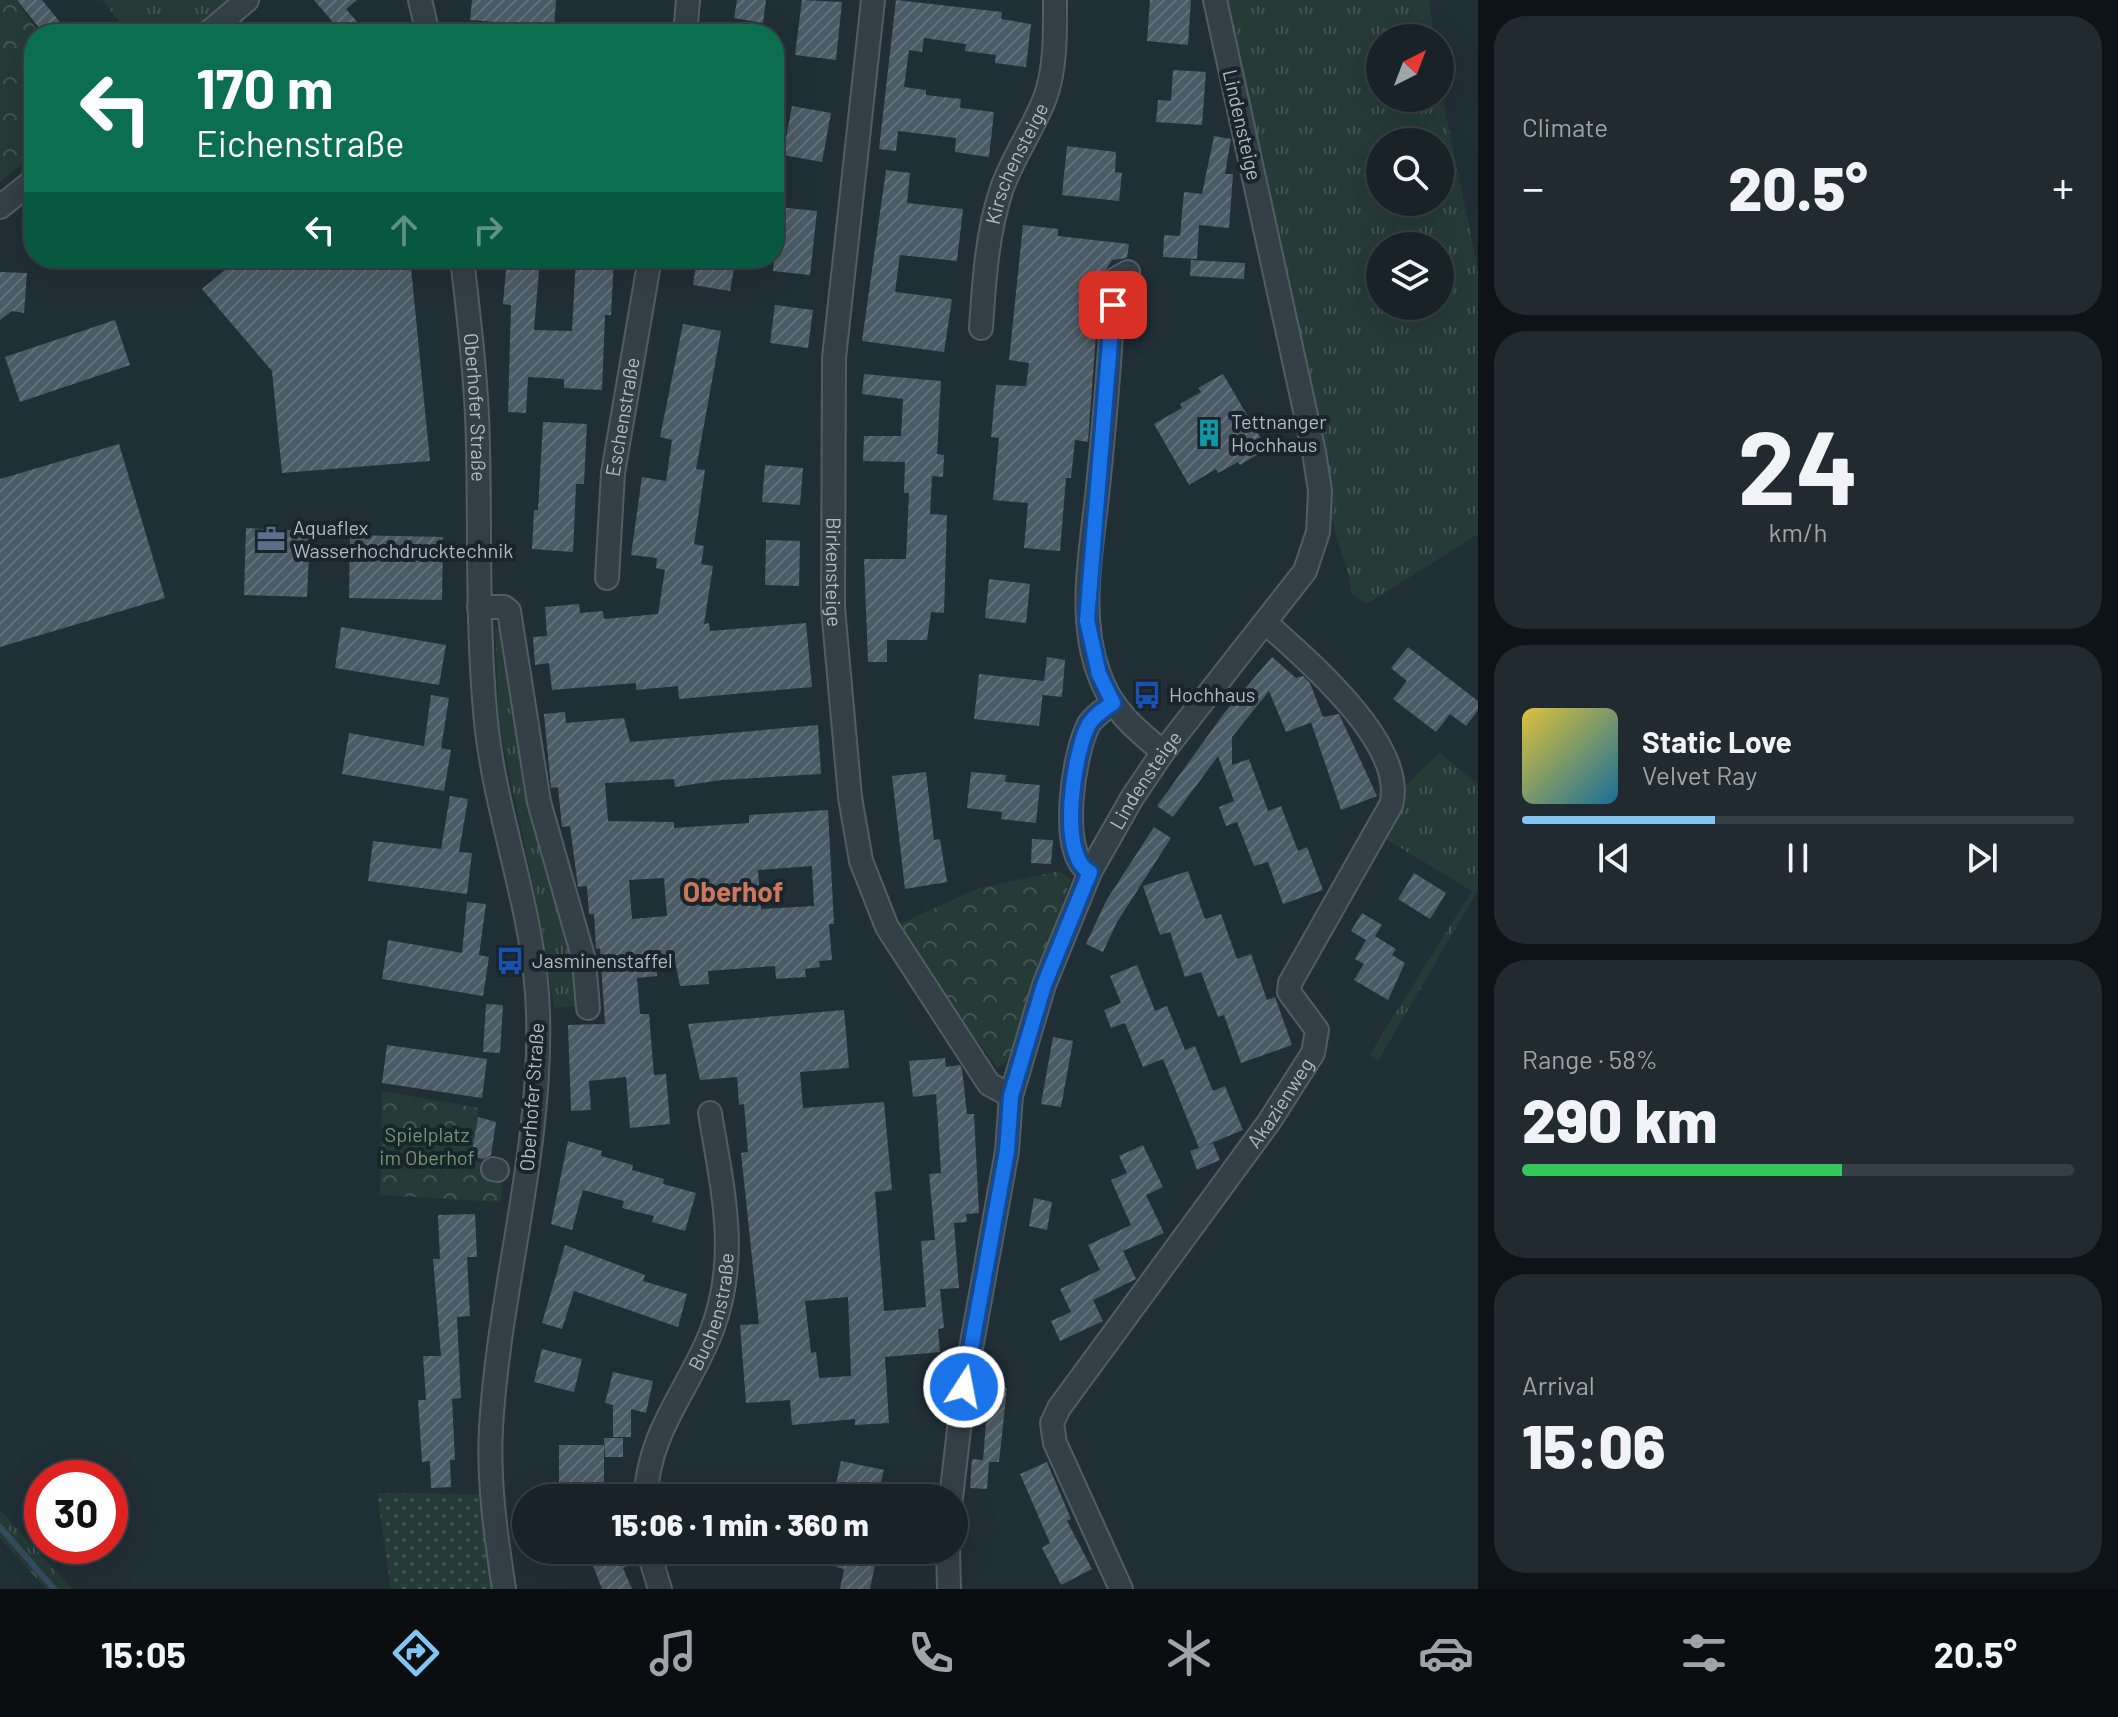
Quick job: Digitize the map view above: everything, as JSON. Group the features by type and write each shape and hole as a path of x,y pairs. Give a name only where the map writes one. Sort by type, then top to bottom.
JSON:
{"street":[{"path":"219,24 247,0"},
{"path":"420,0 426,24"},
{"path":"686,24 688,0"},
{"name":"Birkensteige","path":"873,0 834,358 833,608 850,797 861,861 887,927 928,993 956,1027 989,1084 1011,1096"},
{"name":"Kirschensteige","path":"981,328 984,277 997,206 1009,172 1045,97 1051,74 1055,0"},
{"name":"Lindensteige","path":"953,1484 964,1387 1007,1151 1011,1096 1044,985 1090,872 1163,752 1305,571 1318,532 1320,491 1285,315 1215,0"},
{"path":"0,207 24,188"},
{"name":"Oberhofer Straße","path":"463,268 478,442 481,665 492,771 522,907 538,1010 534,1119 502,1323 491,1432 495,1523 504,1589"},
{"name":"Eschenstraße","path":"607,578 613,473 648,268"},
{"path":"1128,272 1114,280 1109,380 1087,620 1094,659 1113,703 1132,726 1163,752"},
{"path":"479,607 504,607 509,611 539,802 584,960 588,1008"},
{"name":"Akazienweg","path":"1121,1589 1055,1443 1052,1423 1059,1408 1269,1122 1313,1053 1317,1030 1289,992 1290,983 1391,805 1395,786 1388,766 1362,721 1342,695 1266,623"},
{"path":"1090,872 1083,869 1073,853 1072,800 1087,727 1113,703"},
{"name":"Buchenstraße","path":"648,1484 651,1456 712,1331 730,1249 728,1214 710,1113"},
{"path":"652,1564 660,1589"},
{"path":"948,1564 949,1589"}],"green space":[{"path":"0,0 16,0 33,24 24,24 24,162 0,182"},
{"path":"102,0 237,0 208,24 121,24"},
{"path":"1225,0 1429,0 1432,24 1366,24 1366,112 1445,112 1449,128 1366,128 1366,216 1454,216 1454,153 1478,269 1478,534 1367,604 1351,594 1334,522 1328,516"},
{"path":"495,628 502,628 570,924 583,1005 554,1008 542,927 499,725"},
{"path":"1440,753 1478,784 1478,890 1378,1061 1370,1054 1472,891 1374,832 1404,789"},
{"path":"1059,871 1071,879 1007,1062 998,1068 908,950 897,925 979,888"},
{"name":"Spielplatz im Oberhof","path":"382,1091 479,1108 471,1160 503,1169 501,1202 380,1195"},
{"path":"377,1493 480,1494 491,1589 391,1589"},
{"path":"0,1510 24,1536 24,1547 0,1521"},
{"path":"0,1521 24,1547 24,1564 39,1564 62,1589 46,1589 0,1538"},
{"path":"39,1564 49,1564 72,1589 62,1589"}],"building":[{"path":"17,0 42,0 61,24 36,24"},
{"path":"314,0 357,0 346,9 359,24 329,24 332,21"},
{"path":"472,0 556,0 554,24 470,20"},
{"path":"737,0 766,0 763,23 734,18"},
{"path":"802,0 842,2 836,60 795,55"},
{"path":"896,0 1002,12 1001,19 1031,24 1026,67 995,63 996,55 965,51 966,44 924,38 922,52 909,50 904,87 926,90 926,95 961,99 960,108 994,112 989,157 955,152 956,138 898,131 896,151 879,149"},
{"path":"1150,0 1191,0 1188,45 1147,41"},
{"path":"1173,70 1206,72 1202,125 1156,122 1158,100 1171,101"},
{"path":"792,106 831,113 822,162 784,155"},
{"path":"1214,136 1231,139 1225,174 1233,174 1229,228 1199,225 1197,259 1163,257 1164,235 1180,236 1184,192 1202,194"},
{"path":"1067,146 1116,152 1115,172 1122,173 1119,201 1062,195"},
{"path":"886,170 910,173 907,203 963,209 957,261 900,255 895,292 952,299 944,352 862,341"},
{"path":"784,208 817,211 810,275 773,271 773,268 784,268"},
{"path":"1023,225 1058,229 1058,236 1129,244 1127,258 1112,260 1100,279 1088,442 1075,440 1071,478 1066,478 1060,551 1024,548 1028,503 993,500 999,438 991,437 996,385 1026,386 1029,363 1009,360"},
{"path":"1191,260 1245,263 1244,279 1190,276"},
{"path":"227,268 411,268 430,461 282,473 272,371 202,289"},
{"path":"506,268 539,268 534,330 572,331 575,268 613,268 611,315 605,315 602,390 564,388 564,379 528,377 526,413 508,412 511,305 503,304"},
{"path":"696,268 734,268 730,291 693,285"},
{"path":"0,272 27,273 24,313 12,311 0,320"},
{"path":"775,305 813,310 808,348 770,343"},
{"path":"115,320 130,365 20,402 5,357"},
{"path":"683,324 721,331 696,469 705,470 694,544 704,546 701,564 713,566 704,624 709,623 710,631 806,623 812,687 679,699 678,686 636,690 636,683 552,690 549,663 535,665 533,637 547,636 545,607 579,604 580,613 603,611 604,619 658,614 665,570 656,568 657,558 631,555 642,477 666,481 672,440 660,437"},
{"path":"864,374 941,381 937,454 944,455 943,477 932,476 930,514 947,515 944,613 931,612 927,640 887,640 887,662 868,662 864,559 906,559 909,493 904,493 905,462 863,461 864,436 901,436 903,399 862,394"},
{"name":"Tettnanger Hochhaus","path":"1223,374 1267,449 1240,465 1238,462 1218,473 1216,469 1189,485 1154,424 1182,408 1180,404 1201,392 1198,388"},
{"path":"543,422 587,424 584,484 576,484 573,552 532,549 534,510 538,510"},
{"path":"119,444 165,598 0,647 0,479"},
{"path":"765,465 803,468 800,505 762,502"},
{"path":"246,528 310,531 307,597 244,595"},
{"path":"350,535 443,537 442,600 349,598"},
{"path":"766,540 800,541 799,586 765,585"},
{"path":"989,579 1030,584 1026,623 985,618"},
{"path":"341,627 446,645 439,685 335,668"},
{"path":"1408,647 1478,701 1478,710 1466,726 1450,714 1436,732 1393,699 1407,681 1391,668"},
{"path":"1047,657 1065,660 1062,697 1043,695 1043,692 1039,726 974,719 979,674 1044,681"},
{"path":"1272,657 1296,678 1303,676 1310,683 1323,717 1339,714 1377,796 1341,810 1311,722 1286,732 1269,691 1232,737 1232,765 1249,759 1268,811 1281,806 1298,851 1307,847 1323,890 1283,904 1268,862 1254,866 1237,822 1226,826 1219,807 1234,801 1218,756 1173,817 1157,806 1225,712"},
{"path":"431,695 449,698 441,748 451,750 444,791 342,774 349,733 424,746"},
{"path":"565,712 566,723 624,718 630,742 818,725 821,774 721,780 675,787 674,779 605,783 608,821 674,822 674,828 749,823 749,815 828,810 834,924 829,924 832,960 819,961 820,967 805,969 806,977 776,979 775,966 708,971 709,984 680,986 675,961 656,964 657,976 637,978 640,1014 649,1014 654,1075 666,1074 670,1124 630,1128 626,1077 589,1081 591,1110 571,1111 568,1025 605,1024 600,948 596,949 594,914 589,914 587,886 578,887 570,826 562,827 558,787 551,788 544,714","holes":["812,866 814,906 761,909 758,870","664,878 667,916 632,919 629,880"]},
{"path":"926,772 934,840 940,839 947,882 905,889 892,776"},
{"path":"971,772 1006,775 1005,782 1040,785 1036,823 1001,819 1002,812 967,808"},
{"path":"450,796 468,799 459,852 472,853 467,894 368,881 373,841 441,849"},
{"path":"1154,827 1171,838 1117,922 1103,952 1086,944 1106,901"},
{"path":"1032,839 1053,840 1051,864 1031,863"},
{"path":"1188,871 1205,919 1221,914 1237,959 1251,954 1267,1000 1275,997 1292,1045 1241,1063 1224,1015 1218,1017 1201,972 1185,977 1170,932 1160,935 1143,886"},
{"path":"1414,873 1446,893 1430,919 1398,899"},
{"path":"467,902 486,904 479,955 489,957 483,996 382,979 388,940 462,953"},
{"path":"1362,913 1382,925 1375,936 1396,949 1392,955 1405,963 1388,1000 1354,980 1364,964 1355,959 1366,940 1351,931"},
{"path":"1137,965 1155,1011 1167,1006 1185,1050 1195,1046 1213,1091 1225,1086 1243,1130 1199,1148 1163,1059 1143,1067 1125,1023 1111,1028 1104,1010 1121,1003 1110,976"},
{"path":"486,1004 503,1005 500,1053 483,1052"},
{"path":"844,1010 849,1068 800,1072 803,1108 884,1102 892,1190 875,1192 884,1311 926,1307 921,1241 935,1240 929,1174 941,1173 936,1094 913,1097 909,1061 945,1058 946,1067 960,1065 967,1114 974,1114 979,1213 966,1214 967,1222 954,1223 959,1288 940,1289 944,1328 938,1329 940,1352 885,1357 889,1423 855,1425 855,1419 792,1425 790,1400 746,1403 740,1325 759,1324 741,1153 748,1152 744,1104 739,1105 737,1077 700,1080 688,1024","holes":["848,1297 851,1376 819,1378 816,1352 811,1353 805,1301"]},
{"path":"1053,1037 1073,1041 1061,1107 1041,1104"},
{"path":"387,1045 487,1059 482,1098 382,1083"},
{"path":"478,1117 496,1122 491,1155 483,1159 471,1157"},
{"path":"568,1141 602,1151 601,1156 633,1165 632,1170 664,1179 663,1184 696,1193 685,1231 652,1222 654,1216 622,1208 624,1201 583,1190 572,1230 551,1224"},
{"path":"1213,1143 1220,1160 1197,1170 1190,1151"},
{"path":"1143,1145 1163,1187 1146,1195 1164,1233 1123,1251 1136,1279 1093,1300 1103,1321 1060,1341 1051,1321 1071,1312 1060,1289 1100,1270 1088,1245 1131,1225 1111,1180 1127,1173 1119,1156"},
{"path":"1034,1198 1052,1202 1047,1230 1029,1226"},
{"path":"475,1214 477,1257 467,1257 470,1316 457,1317 461,1398 452,1399 455,1460 450,1460 451,1487 431,1488 430,1461 422,1462 418,1400 426,1400 423,1356 441,1356 433,1259 440,1259 438,1215"},
{"path":"565,1245 645,1275 643,1281 687,1294 678,1327 574,1291 562,1329 542,1323"},
{"path":"542,1349 582,1359 574,1392 534,1382"},
{"path":"613,1372 653,1381 646,1413 631,1409 631,1437 613,1437 613,1405 605,1403"},
{"path":"989,1385 1007,1388 999,1462 989,1462 987,1489 970,1488 972,1459 983,1460"},
{"path":"604,1438 623,1438 623,1457 605,1457"},
{"path":"559,1445 604,1445 604,1483 559,1483"},
{"path":"841,1461 884,1470 880,1484 836,1484"},
{"path":"1047,1462 1071,1519 1067,1521 1092,1569 1061,1585 1042,1548 1050,1543 1020,1474"},
{"path":"592,1564 631,1564 623,1568 632,1589 602,1589"},
{"path":"837,1564 875,1564 870,1589 840,1589 844,1569 836,1567"}],"waterway":[{"path":"0,1527 54,1589"}],"place":[{"name":"Tettnanger Hochhaus","path":"1209,433"},
{"name":"Aquaflex Wasserhochdrucktechnik","path":"271,539"},
{"name":"Hochhaus","path":"1147,695"},
{"name":"Jasminenstaffel","path":"510,961"}],"district":[{"name":"Oberhof","path":"733,892"}],"route":[{"path":"964,1387 1007,1151 1011,1096 1044,985 1090,872 1083,869 1073,853 1070,837 1072,800 1087,727 1093,718 1113,703 1099,674 1087,620 1113,305"}]}
